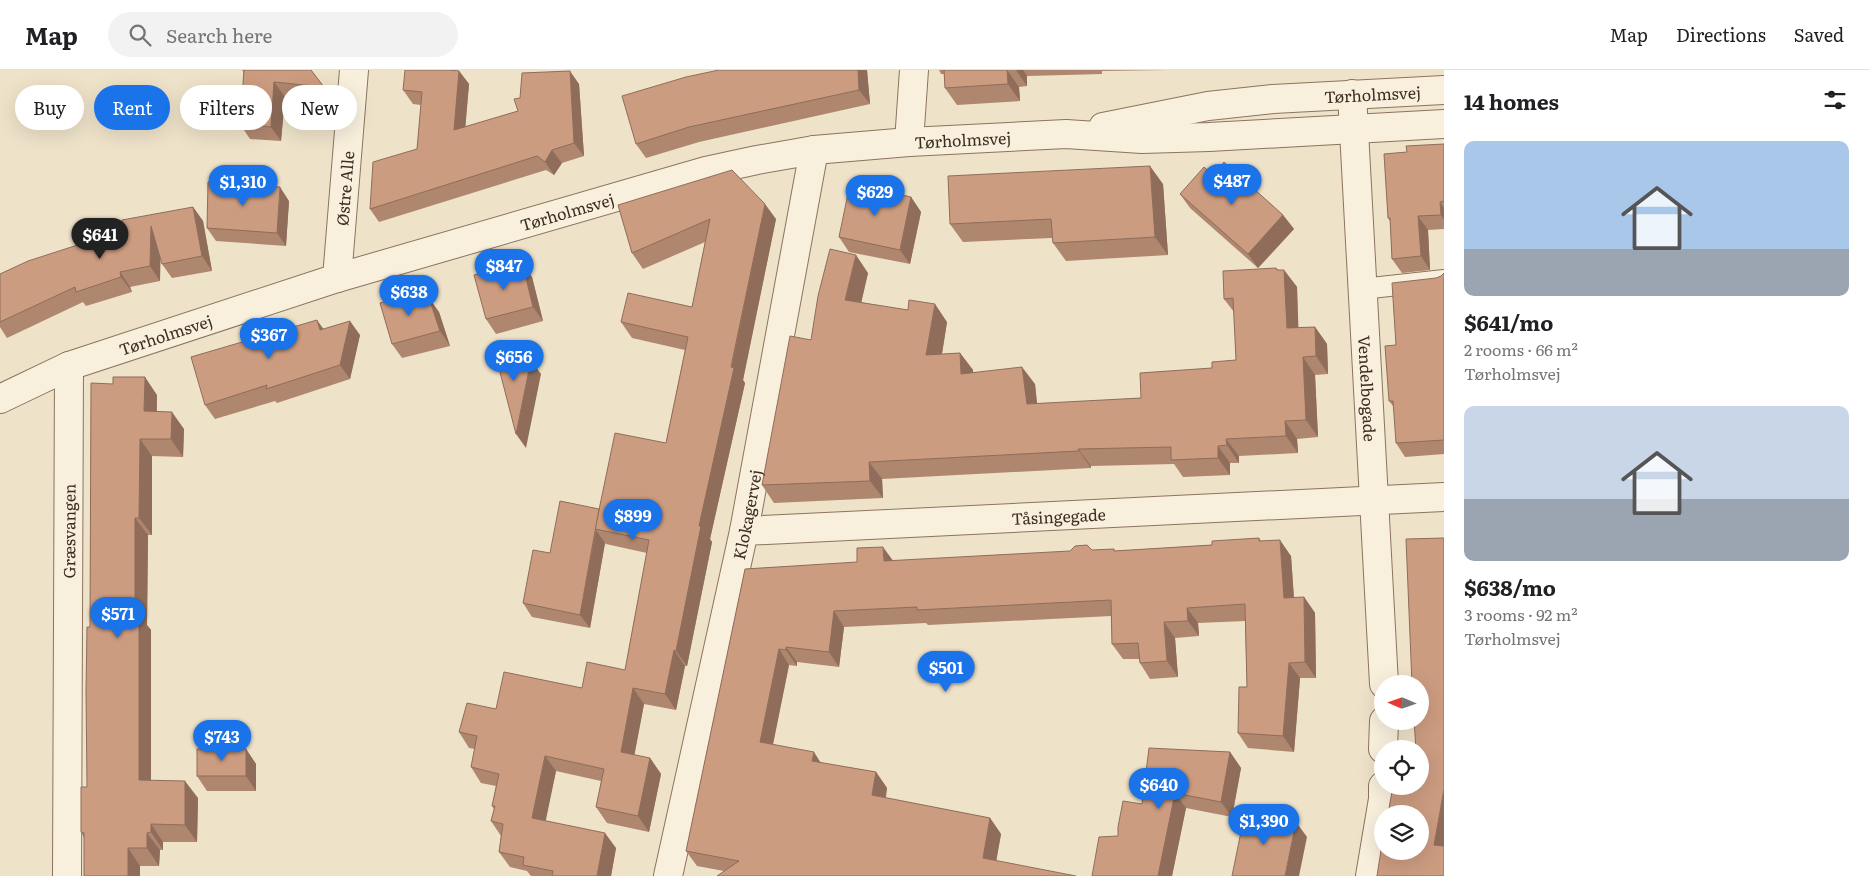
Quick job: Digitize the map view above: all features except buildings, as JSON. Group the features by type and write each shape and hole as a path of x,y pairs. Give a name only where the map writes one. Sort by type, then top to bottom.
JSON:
{"street":[{"name":"Østre Alle","path":"337,278 354,70"},
{"path":"909,142 914,70"},
{"name":"Tørholmsvej","path":"1066,134 1208,106 1273,99 1444,90"},
{"name":"Vendelbogade","path":"1352,94 1383,675"},
{"name":"Tørholmsvej","path":"0,399 69,366 337,278 706,171 757,160 814,150 909,142 1066,134 1142,139 1209,137 1444,124"},
{"name":"Klokagervej","path":"668,876 744,530 814,150"},
{"name":"Græsvangen","path":"67,876 69,366"},
{"name":"Tåsingegade","path":"744,530 1444,497"},
{"path":"1370,876 1383,795"}],"lane":[{"path":"1362,289 1444,280"}]}
